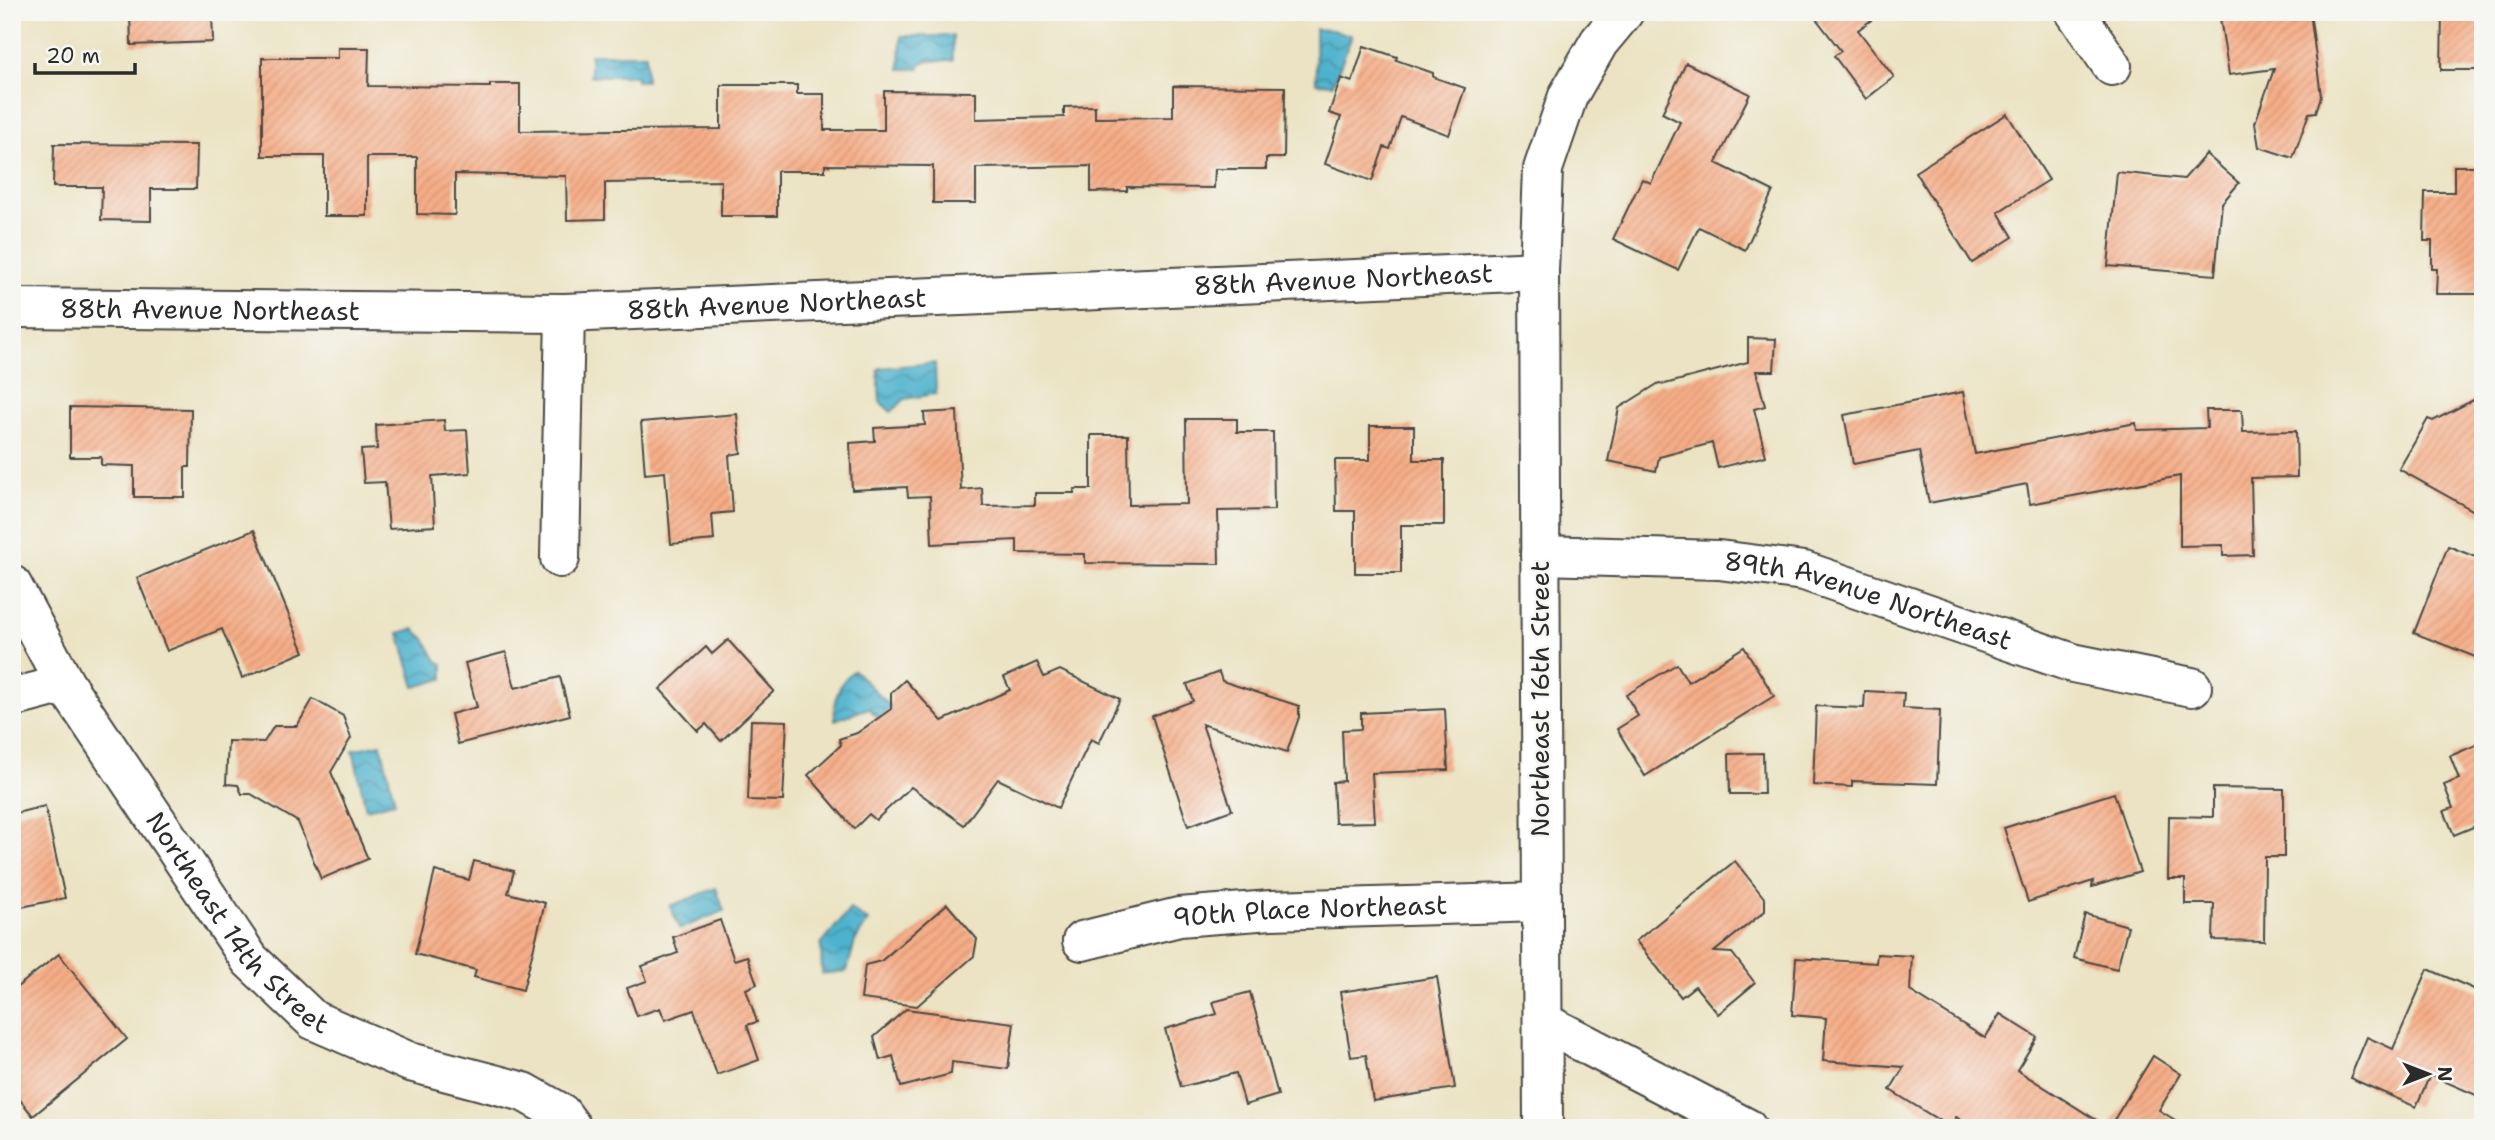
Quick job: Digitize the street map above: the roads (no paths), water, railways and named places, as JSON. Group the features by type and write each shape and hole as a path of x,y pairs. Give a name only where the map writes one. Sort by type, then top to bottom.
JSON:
{"street":[{"name":"Northeast 16th Street","path":"1543,1128 1539,271 1542,169 1568,96 1598,42 1624,12"},
{"path":"2075,12 2112,66"},
{"name":"88th Avenue Northeast","path":"12,308 565,313 1539,271"},
{"path":"560,558 565,313"},
{"name":"89th Avenue Northeast","path":"1540,555 1719,560 1804,571 2073,663 2192,687"},
{"name":"Northeast 14th Street","path":"12,585 65,684 250,960 313,1020 410,1062 524,1092 561,1113 572,1128"},
{"path":"12,698 65,684"},
{"name":"90th Place Northeast","path":"1083,941 1180,917 1272,910 1541,902"},
{"path":"1543,1022 1747,1128"}],"water":[{"path":"1315,29 1332,30 1352,36 1333,84 1316,83"},
{"path":"901,36 953,36 953,60 926,61 919,69 900,69"},
{"path":"590,54 646,54 646,81 636,81 636,76 590,76"},
{"path":"935,363 936,394 905,399 891,412 880,402 880,368"},
{"path":"414,629 425,639 437,661 443,664 443,679 415,687 399,633"},
{"path":"854,670 897,713 885,726 869,708 835,720 838,692 844,680"},
{"path":"381,744 395,802 366,809 353,750"},
{"path":"716,888 724,911 680,929 670,906"},
{"path":"850,909 868,921 855,941 847,971 822,974 821,944"}]}
